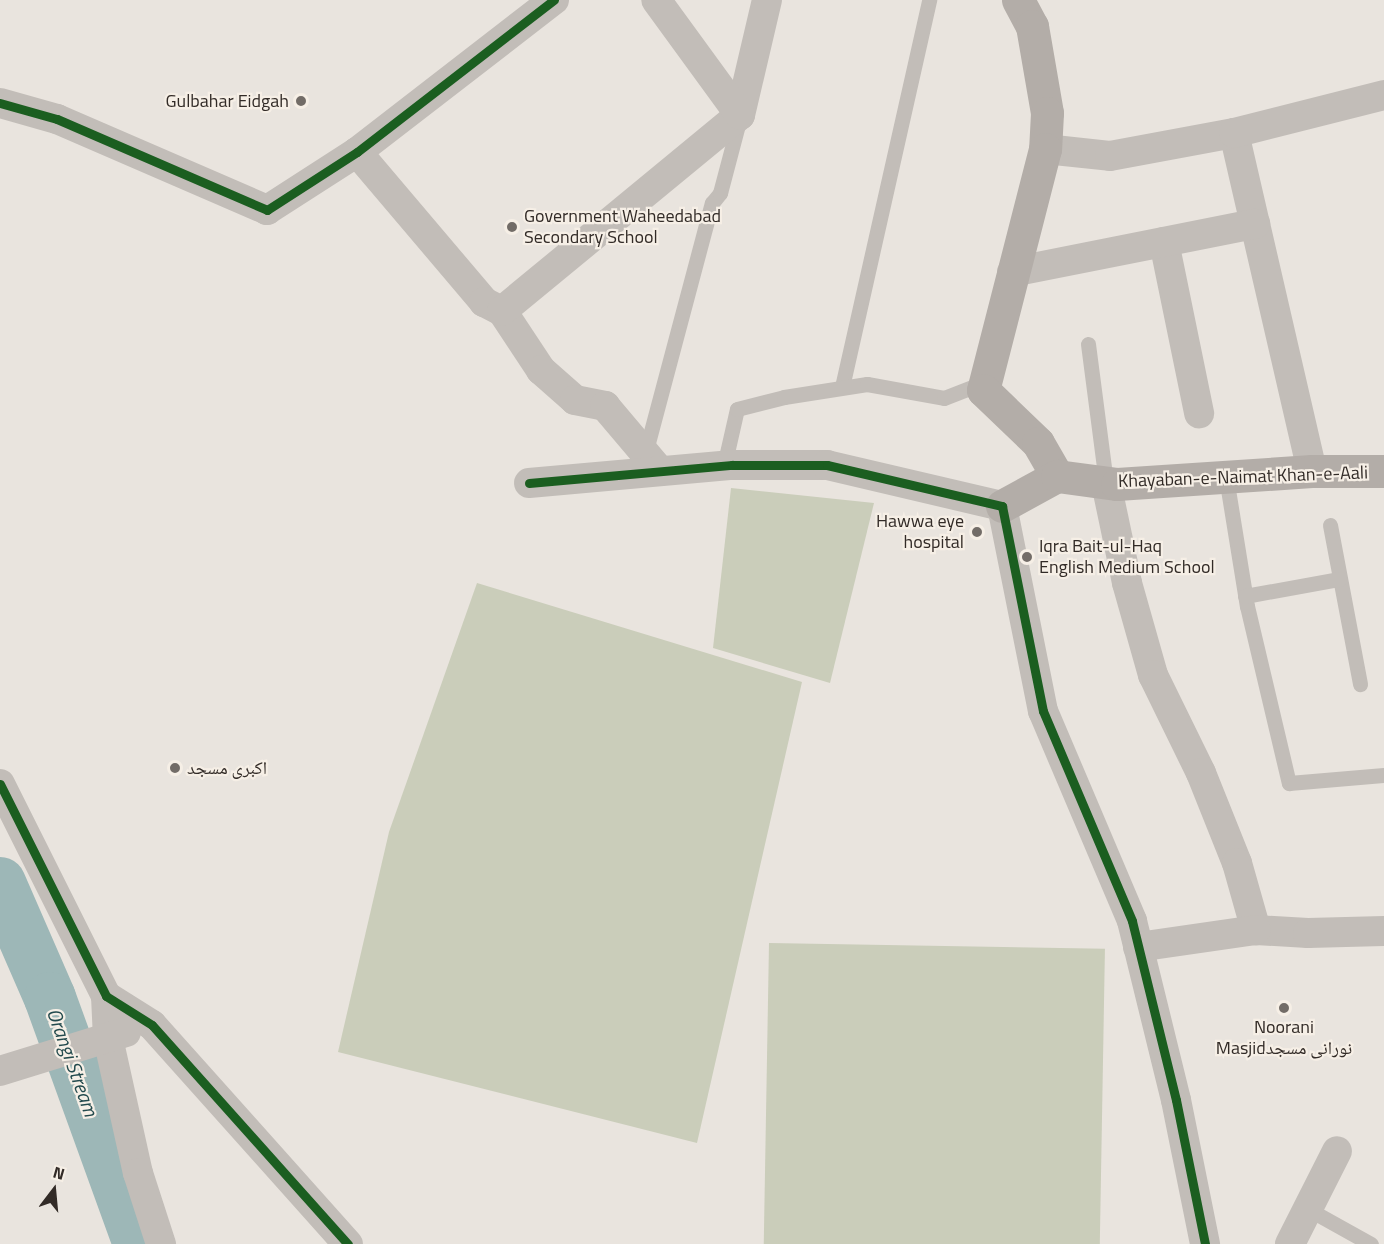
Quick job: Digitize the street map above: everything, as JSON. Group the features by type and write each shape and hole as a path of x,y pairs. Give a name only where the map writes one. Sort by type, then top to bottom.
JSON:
{"street":[{"path":"0,103 57,119 267,210 357,152 554,0"},
{"path":"656,0 741,115"},
{"path":"502,311 741,115 767,0"},
{"path":"529,483 653,462 724,466 827,465 1002,506 1057,476 1038,444 984,390 1012,272 1045,149 1047,113 1032,26 1018,0"},
{"path":"1045,149 1110,156 1234,133 1384,95"},
{"path":"1234,133 1312,471"},
{"path":"357,152 484,302 502,311 541,370 575,400 605,406 653,462"},
{"path":"1012,272 1255,224"},
{"path":"1164,242 1199,413"},
{"name":"Khayaban-e-Naimat Khan-e-Aali","path":"1057,476 1106,483 1312,471 1384,471"},
{"path":"1106,483 1127,583 1153,675 1201,772 1237,863 1256,930"},
{"path":"1002,506 1043,711 1132,921 1176,1100 1205,1244"},
{"path":"0,784 106,996 108,1038 138,1173 161,1244"},
{"path":"1138,947 1256,930 1308,933 1384,931"},
{"path":"106,996 152,1025 348,1244"},
{"path":"8,1070 152,1025"},
{"path":"1290,1244 1337,1151"}],"lane":[{"path":"842,387 929,0"},
{"path":"653,462 712,203 720,193 741,115"},
{"path":"1088,344 1106,483"},
{"path":"724,466 737,409 867,384 944,398 985,382"},
{"path":"1226,477 1245,596 1289,783 1384,775"},
{"path":"1329,525 1360,684"},
{"path":"1245,596 1339,579"},
{"path":"1308,1209 1371,1244"}],"green space":[{"path":"731,488 874,503 830,683 713,648"},
{"path":"477,583 802,682 697,1143 338,1052 389,832"},
{"path":"769,943 1105,949 1100,1244 764,1244"}],"waterway":[{"name":"Orangi Stream","path":"0,883 50,998 139,1244"}],"cycle path":[{"path":"0,103 57,119 267,210 357,152 554,0"},
{"path":"529,483 732,465 827,465 1002,506 1043,711 1132,921 1176,1100 1205,1244"},
{"path":"0,784 106,996 152,1025 348,1244"}],"place":[{"name":"Gulbahar Eidgah","path":"301,101"},
{"name":"Government Waheedabad Secondary School","path":"512,227"},
{"name":"Hawwa eye hospital","path":"977,532"},
{"name":"Iqra Bait-ul-Haq English Medium School","path":"1027,557"},
{"name":"اکبری مسجد","path":"175,768"},
{"name":"Noorani Masjidنورانی مسجد","path":"1284,1008"}]}
